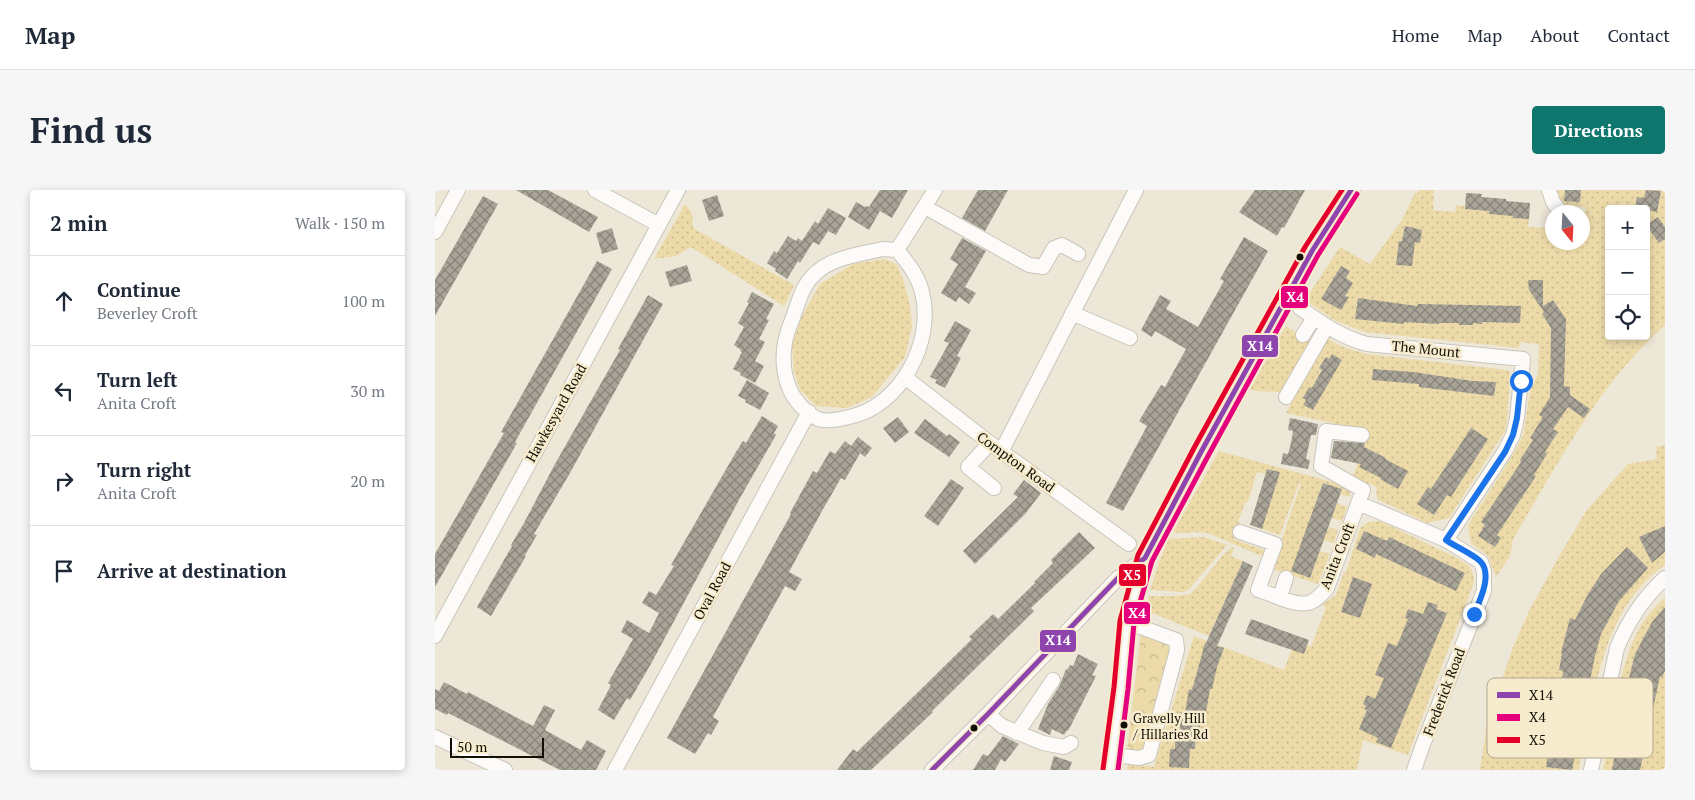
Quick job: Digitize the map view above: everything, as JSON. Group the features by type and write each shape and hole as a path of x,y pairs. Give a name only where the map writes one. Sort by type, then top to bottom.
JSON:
{"main road":[{"path":"1111,762 1121,688 1127,622 1145,558 1311,251 1347,197 1356,190"}],"street":[{"path":"435,232 458,190"},
{"path":"595,190 659,226"},
{"name":"Hawkesyard Road","path":"435,636 678,190"},
{"path":"897,250 935,190"},
{"path":"994,488 968,467 996,448 1073,313 1136,190"},
{"path":"1549,191 1555,205"},
{"path":"925,207 1029,265 1043,267 1053,248 1062,245 1078,254"},
{"path":"883,249 897,250 909,264 916,277 922,293 924,316 921,337 906,378 889,397 856,416 819,420 798,404 786,379 783,364 785,337 804,288 814,274 832,262 849,256 883,249"},
{"name":"The Mount","path":"1300,308 1350,339 1367,344 1523,359 1517,418 1513,435 1505,452 1446,540"},
{"path":"1073,313 1130,338"},
{"path":"1303,335 1314,318"},
{"path":"1286,397 1327,326"},
{"name":"Compton Road","path":"906,378 996,448 1129,544"},
{"name":"Oval Road","path":"615,770 809,412"},
{"name":"Anita Croft","path":"1240,532 1275,544 1258,590 1297,602 1309,603 1319,597 1327,588 1363,490 1321,466 1326,431 1362,436"},
{"path":"1358,503 1446,540"},
{"name":"Frederick Road","path":"1414,770 1484,591 1485,571 1481,562 1446,540"},
{"path":"932,770 1118,578 1145,558"},
{"path":"1280,597 1286,578"},
{"path":"1611,678 1617,648 1624,630 1637,608 1665,578"},
{"path":"1111,762 1149,755 1177,650 1176,640 1127,622"},
{"path":"1017,733 1053,680"},
{"path":"988,714 1002,726 1043,743 1063,747 1071,743"},
{"path":"435,737 498,768"}],"green space":[{"path":"1419,190 1434,190 1433,210 1455,212 1456,205 1465,206 1465,209 1505,210 1529,219 1528,227 1545,228 1545,250 1590,250 1590,205 1564,205 1558,198 1558,190 1665,190 1665,325 1650,339 1650,205 1605,205 1605,340 1649,340 1620,372 1581,426 1513,539 1510,556 1496,577 1488,556 1471,543 1468,525 1523,436 1530,391 1538,374 1539,344 1520,342 1519,348 1365,332 1336,321 1305,300 1340,247 1370,264 1402,220 1415,193 1418,193"},
{"path":"685,204 692,213 693,228 794,285 784,306 691,247 676,256 654,259"},
{"path":"884,259 897,264 910,305 912,327 905,357 872,397 847,408 816,406 800,390 794,371 792,345 802,316 820,284 853,264"},
{"path":"1286,326 1312,343 1281,392 1255,391 1250,389"},
{"path":"1326,338 1345,348 1367,354 1507,370 1510,372 1505,431 1449,518 1427,523 1377,499 1376,487 1353,476 1369,431 1286,413"},
{"path":"1665,445 1665,565 1643,584 1626,606 1613,631 1598,678 1503,678 1513,647 1531,607 1586,511 1628,464 1657,459 1656,447"},
{"path":"1219,451 1343,485 1350,489 1350,497 1340,494 1341,489 1323,483 1316,502 1335,508 1337,503 1347,507 1342,521 1332,518 1333,512 1308,525 1327,531 1329,527 1338,530 1334,543 1324,540 1318,554 1320,551 1330,554 1318,584 1272,569 1301,483 1299,483 1280,535 1262,529 1279,472 1267,469 1266,474 1257,472 1233,539 1266,551 1264,557 1210,534 1173,532"},
{"path":"1380,521 1457,558 1472,570 1474,580 1408,755 1363,740 1357,770 1127,770 1128,764 1154,767 1194,636 1284,670 1292,649 1304,654 1307,645 1311,647 1326,607 1321,605 1336,595 1344,572 1346,572 1360,528 1369,522"},
{"path":"1204,537 1227,545 1189,589 1183,592 1150,590 1169,539"},
{"path":"1232,547 1234,548 1231,556 1243,561 1209,636 1147,611 1149,596 1190,594"},
{"path":"1665,597 1665,770 1603,770 1605,758 1653,758 1653,678 1621,678 1625,662 1639,629 1654,608"},
{"path":"1141,631 1172,643 1144,751 1127,751"},
{"path":"1487,724 1487,758 1581,758 1579,770 1480,770"}],"building":[{"path":"516,190 548,190 598,217 589,232"},
{"path":"880,190 908,190 892,218 880,211 869,230 848,217 856,202 869,207"},
{"path":"978,190 1008,190 985,231 962,218"},
{"path":"1255,190 1305,190 1284,228 1282,227 1277,236 1239,212"},
{"path":"1565,190 1581,190 1580,202 1564,201"},
{"path":"1646,190 1661,191 1657,212 1650,211 1650,205 1636,205 1637,197 1644,198"},
{"path":"1466,193 1482,194 1481,197 1506,199 1506,201 1530,203 1529,219 1489,214 1489,211 1465,209"},
{"path":"717,195 724,216 709,221 702,200"},
{"path":"483,196 498,204 435,316 435,280"},
{"path":"828,208 846,218 836,235 828,231 819,245 813,242 787,279 775,271 776,269 767,263 774,251 777,253 788,236 796,241 798,238 802,241 815,221 818,224"},
{"path":"1658,217 1665,227 1665,239 1659,243 1650,231 1650,222"},
{"path":"1405,226 1422,230 1420,243 1415,242 1412,266 1396,265 1399,241 1402,241"},
{"path":"612,228 618,249 602,254 596,233"},
{"path":"1244,237 1268,251 1123,511 1106,503 1147,426 1139,421 1161,385 1165,387 1186,349 1155,331 1152,337 1141,330 1160,295 1171,301 1166,309 1198,327 1224,281 1220,279"},
{"path":"962,238 986,251 965,287 976,293 969,304 959,297 956,302 941,293 958,264 950,259"},
{"path":"597,261 612,269 515,442 517,443 435,587 435,554 504,433 501,432"},
{"path":"687,265 692,281 670,287 665,272"},
{"path":"1341,266 1350,271 1346,278 1353,283 1345,296 1349,297 1341,310 1321,299"},
{"path":"1528,280 1543,280 1543,306 1553,300 1566,319 1564,386 1570,387 1570,395 1590,409 1584,418 1568,407 1553,429 1558,432 1545,452 1547,454 1534,475 1536,476 1497,535 1501,538 1495,547 1478,536 1485,525 1481,522 1521,462 1520,460 1533,440 1530,438 1543,417 1539,415 1550,397 1551,328 1542,314 1544,312 1529,290"},
{"path":"752,292 774,304 766,319 769,320 759,339 765,342 755,361 764,366 755,383 733,369 742,352 734,345 744,327 738,323 749,303 747,302"},
{"path":"648,295 663,304 570,473 534,534 537,535 491,616 477,607 620,350 618,349"},
{"path":"1358,298 1417,306 1418,304 1521,306 1520,323 1482,322 1482,324 1459,325 1459,323 1404,322 1404,324 1355,319"},
{"path":"955,321 971,330 957,356 961,358 945,388 935,383 937,380 930,377 949,343 944,341"},
{"path":"1332,354 1342,360 1313,410 1303,405 1306,400 1303,398 1309,387 1312,388 1322,370 1319,368 1326,357 1329,359"},
{"path":"1373,369 1496,382 1494,396 1419,387 1419,384 1372,380"},
{"path":"747,380 769,393 760,410 738,396"},
{"path":"762,416 778,426 774,433 776,435 652,662 630,700 627,698 614,720 598,710 611,685 608,683 633,639 621,632 627,620 649,633 659,613 642,603 649,591 656,595 674,566 671,565 736,452 743,441 746,443"},
{"path":"898,417 909,432 895,443 883,428"},
{"path":"1290,418 1318,424 1316,435 1311,435 1306,459 1310,460 1308,469 1281,464 1283,453 1288,454 1291,443 1293,431 1288,430"},
{"path":"925,419 947,436 949,434 960,442 949,457 914,433"},
{"path":"1471,428 1488,439 1451,497 1447,495 1434,515 1417,504 1428,487 1431,489"},
{"path":"858,437 872,448 865,457 860,453 845,480 841,478 822,511 789,572 802,579 795,591 785,586 713,717 719,721 711,735 708,733 695,754 667,738 813,471 817,473 830,451 835,454 845,441 851,446"},
{"path":"1334,441 1365,443 1364,447 1408,471 1398,489 1359,467 1361,464 1331,458"},
{"path":"1267,469 1280,472 1262,529 1250,525"},
{"path":"951,479 964,488 938,526 924,516"},
{"path":"1024,480 1041,493 1026,513 975,564 963,551 1018,497 1013,494"},
{"path":"1323,483 1342,489 1310,578 1291,571"},
{"path":"1665,526 1665,552 1652,563 1639,537"},
{"path":"1364,531 1387,541 1389,537 1465,573 1456,591 1376,554 1375,558 1356,549"},
{"path":"1079,532 1095,548 1031,608 1034,611 933,712 871,770 837,770 853,749 857,752 972,639 969,637 993,614 998,619 1035,583 1053,563 1051,560"},
{"path":"1627,547 1648,568 1619,601 1601,634 1591,678 1562,678 1563,671 1559,670 1561,653 1570,618 1575,620 1601,574"},
{"path":"1243,561 1253,566 1217,646 1224,648 1212,689 1210,689 1206,712 1201,711 1200,731 1196,731 1195,749 1190,749 1189,768 1169,767 1170,749 1175,749 1175,731 1180,731 1180,712 1185,713 1189,689 1192,690 1205,643"},
{"path":"1353,577 1372,584 1360,618 1341,612"},
{"path":"1428,602 1438,605 1436,609 1447,613 1391,748 1376,742 1378,738 1359,729 1367,710 1364,709 1366,706 1363,704 1367,695 1375,699 1384,678 1375,675 1388,643 1397,646 1408,619 1405,618 1408,609 1423,614"},
{"path":"1665,607 1665,671 1662,677 1660,676 1653,709 1653,678 1629,678 1635,654 1652,622"},
{"path":"1251,619 1309,640 1304,654 1245,634"},
{"path":"1078,654 1098,664 1092,675 1096,676 1068,731 1064,735 1052,729 1050,735 1038,729 1048,704 1060,685 1066,669 1070,665 1073,666"},
{"path":"444,682 467,694 468,692 533,726 544,705 555,710 545,730 581,750 587,740 606,751 596,770 560,770 448,713 447,715 435,709 435,689 439,691"},
{"path":"1003,736 1019,744 1005,762 1001,759 995,770 973,770 983,754 988,756"},
{"path":"1054,756 1072,762 1069,770 1050,770"},
{"path":"1547,758 1574,758 1572,770 1546,767"},
{"path":"1614,758 1643,758 1640,770 1612,770"}],"transit line":[{"name":"X5","path":"1103,769 1114,687 1120,621 1138,555 1194,448 1305,247 1342,190"},
{"name":"X14","path":"932,770 1118,578 1145,558 1312,251 1351,190"},
{"name":"X4","path":"1118,770 1134,623 1152,561 1318,255 1357,194"}],"place":[{"name":"Gravelly Hill / Hillaries Rd","path":"1124,725"}],"route":[{"path":"1474,614 1484,591 1485,571 1481,562 1446,540 1505,452 1513,435 1517,418 1521,381"}]}
